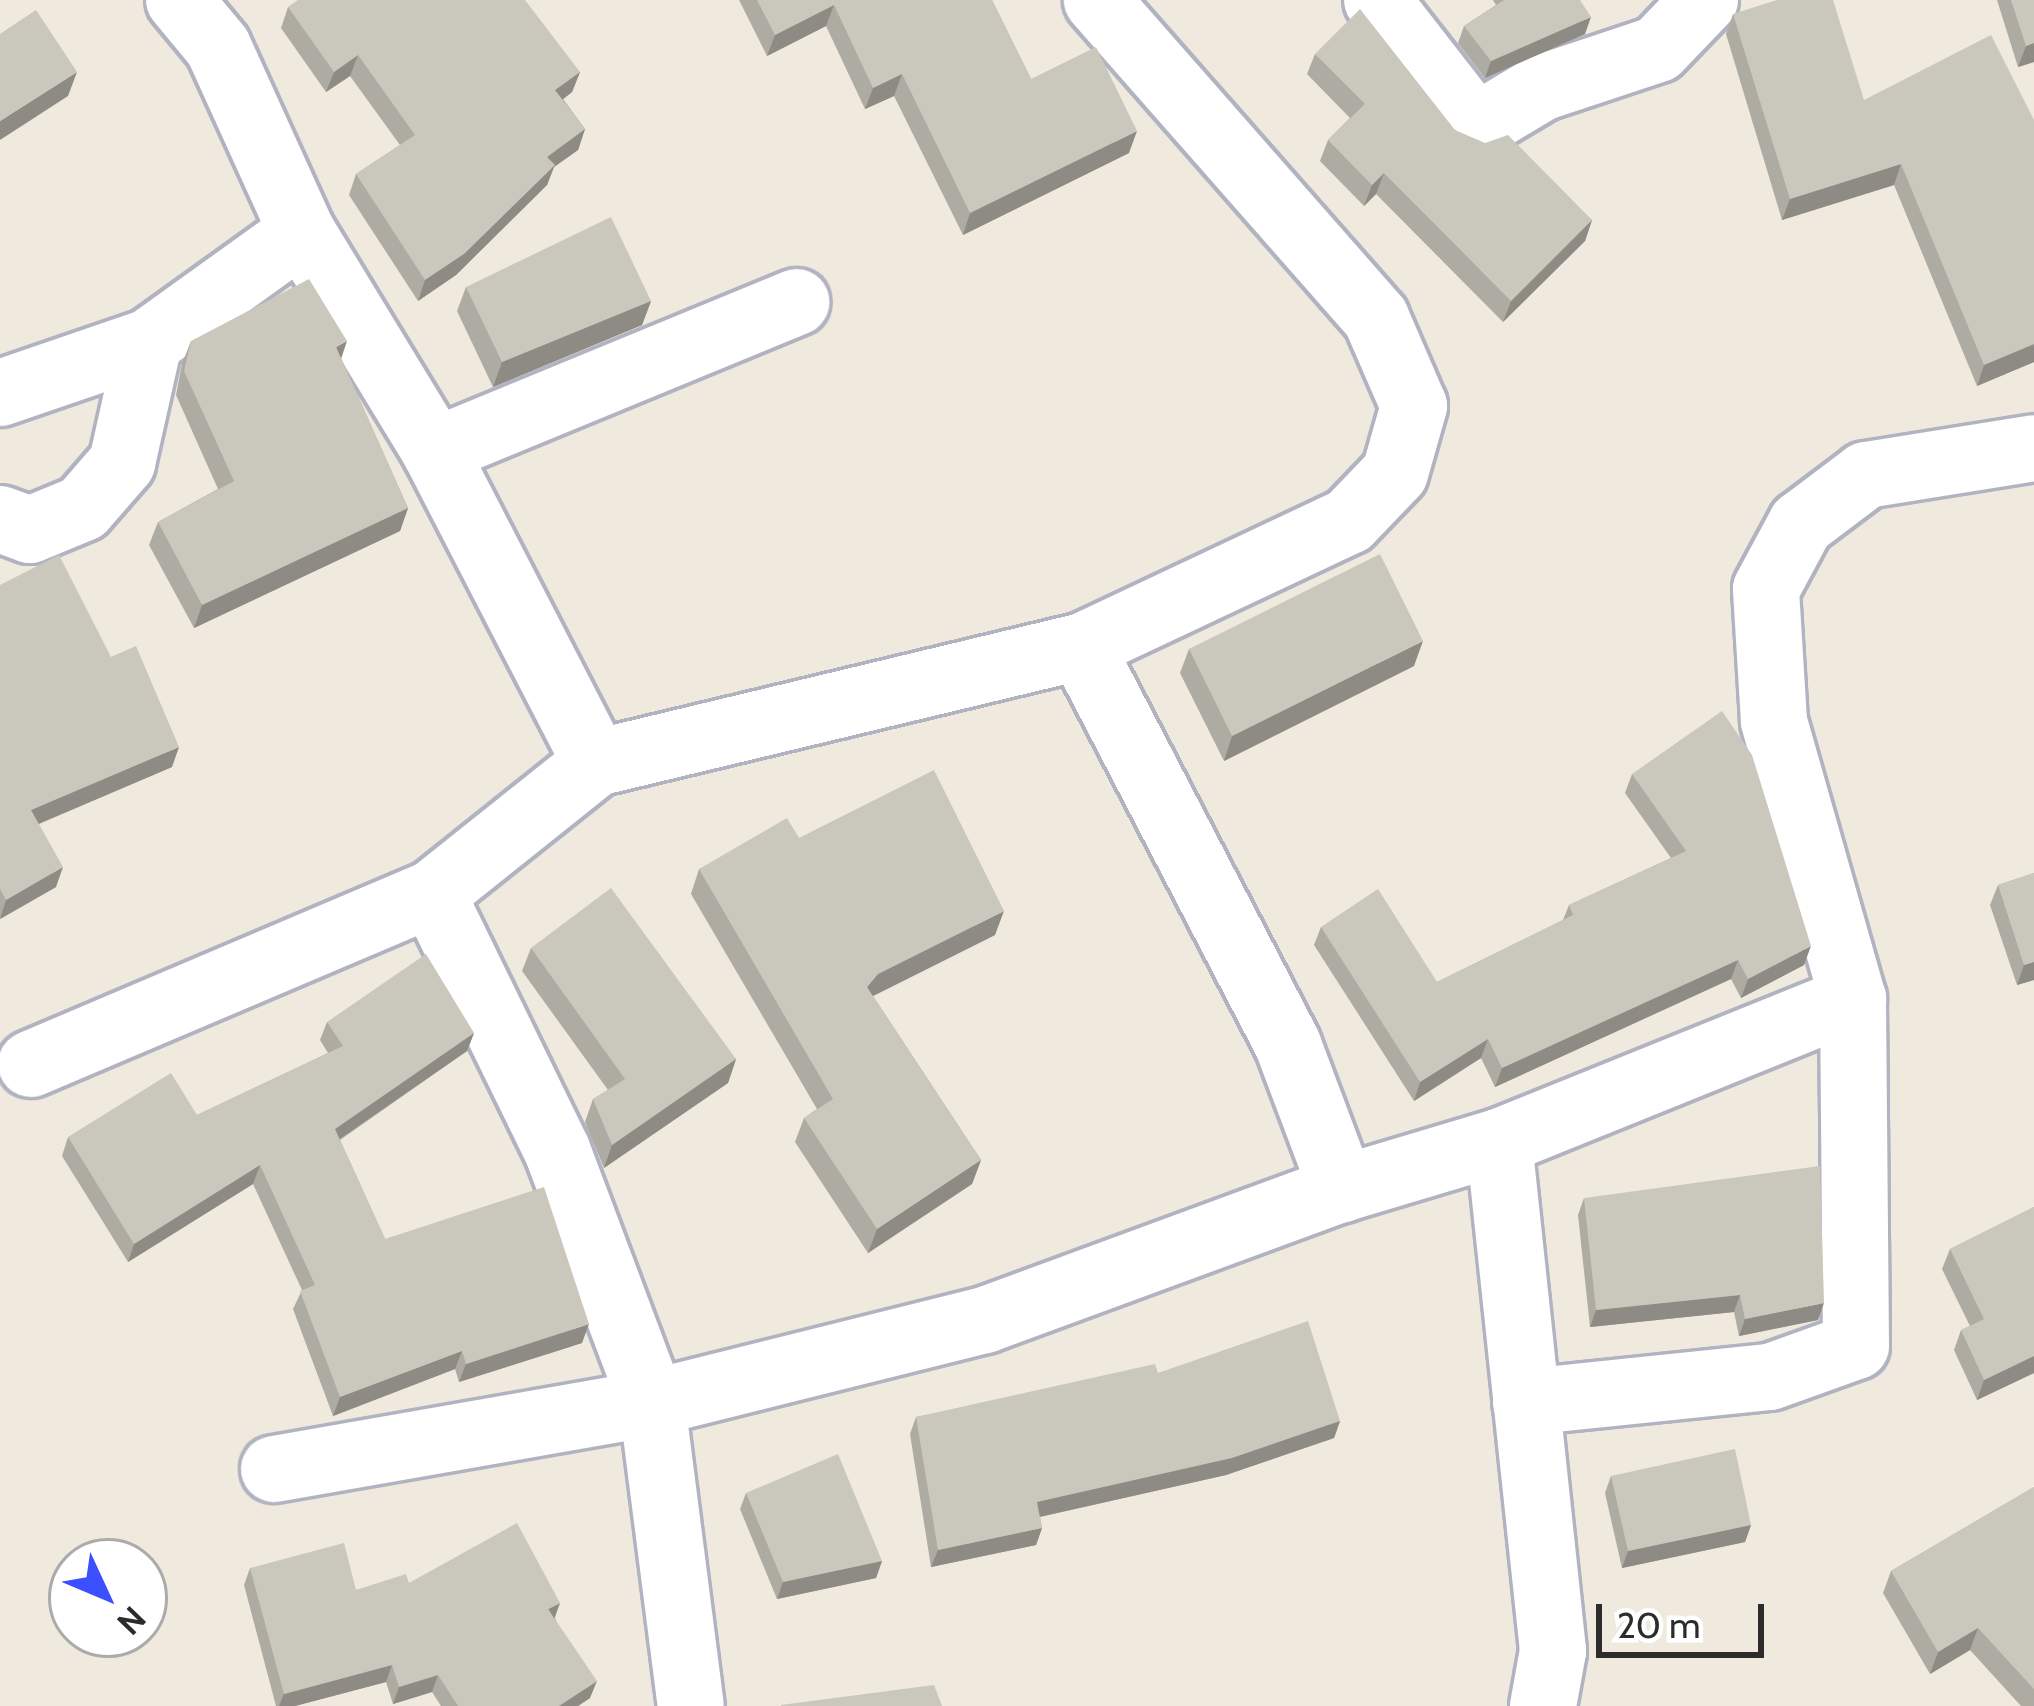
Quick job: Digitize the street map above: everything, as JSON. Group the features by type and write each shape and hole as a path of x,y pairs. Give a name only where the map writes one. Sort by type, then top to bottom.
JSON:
{"street":[{"path":"179,0 218,47 302,232 435,451 596,763"},
{"path":"32,1064 431,894 596,763 1081,646 1349,520 1395,473 1414,406 1376,319 1097,0"},
{"path":"1377,0 1476,127 1541,88 1658,50 1705,0"},
{"path":"0,393 149,342 302,232"},
{"path":"435,451 796,302"},
{"path":"0,520 30,530 83,508 122,463 149,342"},
{"path":"1526,1402 1770,1378 1856,1346 1852,999 1774,721 1766,589 1801,524 1866,475 2034,448"},
{"path":"1081,646 1288,1045 1342,1189"},
{"path":"431,894 557,1150 652,1403 691,1706"},
{"path":"274,1469 652,1403 986,1320 1342,1189 1499,1142 1852,999"},
{"path":"1499,1142 1553,1651 1543,1706"}],"building":[{"path":"298,0 525,0 580,72 555,90 585,129 547,157 555,165 464,254 425,280 356,174 415,135 358,55 334,72 288,7"},
{"path":"757,0 992,0 1031,79 1096,47 1137,131 970,213 902,74 873,88 834,5 775,35"},
{"path":"1504,0 1580,0 1591,17 1491,61 1464,26"},
{"path":"1777,0 1833,0 1864,100 1991,35 2034,120 2034,344 1984,365 1901,164 1790,199 1733,14"},
{"path":"2011,0 2034,0 2034,43 2026,46"},
{"path":"1360,9 1455,130 1485,143 1508,135 1592,220 1511,301 1384,173 1372,185 1328,140 1365,104 1315,54"},
{"path":"36,10 77,72 0,121 0,34"},
{"path":"611,217 651,301 502,362 466,287"},
{"path":"309,279 347,341 336,347 408,508 202,605 158,522 234,481 184,371 191,341"},
{"path":"1380,554 1423,641 1232,736 1189,649"},
{"path":"59,555 111,657 136,646 179,747 31,810 63,867 6,900 0,889 0,585"},
{"path":"1722,711 1752,755 1811,946 1748,979 1738,960 1502,1068 1488,1039 1420,1082 1321,927 1378,889 1437,982 1573,915 1569,905 1686,851 1632,774"},
{"path":"934,770 1004,911 878,974 867,987 981,1160 877,1229 804,1118 833,1099 699,869 787,818 799,838"},
{"path":"2034,873 2034,962 2024,965 1998,885"},
{"path":"611,888 736,1059 612,1145 593,1099 625,1079 531,948"},
{"path":"426,954 474,1033 335,1129 385,1239 544,1187 589,1324 466,1364 462,1351 340,1397 300,1291 315,1285 260,1165 134,1244 68,1137 171,1073 197,1115 343,1046 327,1022"},
{"path":"1820,1166 1824,1303 1745,1319 1740,1295 1596,1310 1584,1198"},
{"path":"2034,1207 2034,1356 1984,1380 1961,1330 1984,1319 1950,1249"},
{"path":"1308,1321 1340,1421 1232,1458 1037,1502 1042,1528 938,1550 916,1417 1155,1364 1158,1373"},
{"path":"1735,1449 1751,1525 1628,1551 1611,1476"},
{"path":"838,1454 882,1561 783,1582 746,1493"},
{"path":"2034,1487 2034,1689 1978,1628 1938,1652 1891,1571"},
{"path":"517,1523 560,1603 548,1609 597,1681 559,1706 458,1706 438,1675 399,1687 392,1665 284,1694 250,1568 344,1543 356,1590 406,1574 409,1583"},
{"path":"934,1685 942,1706 781,1706 781,1705"}]}
